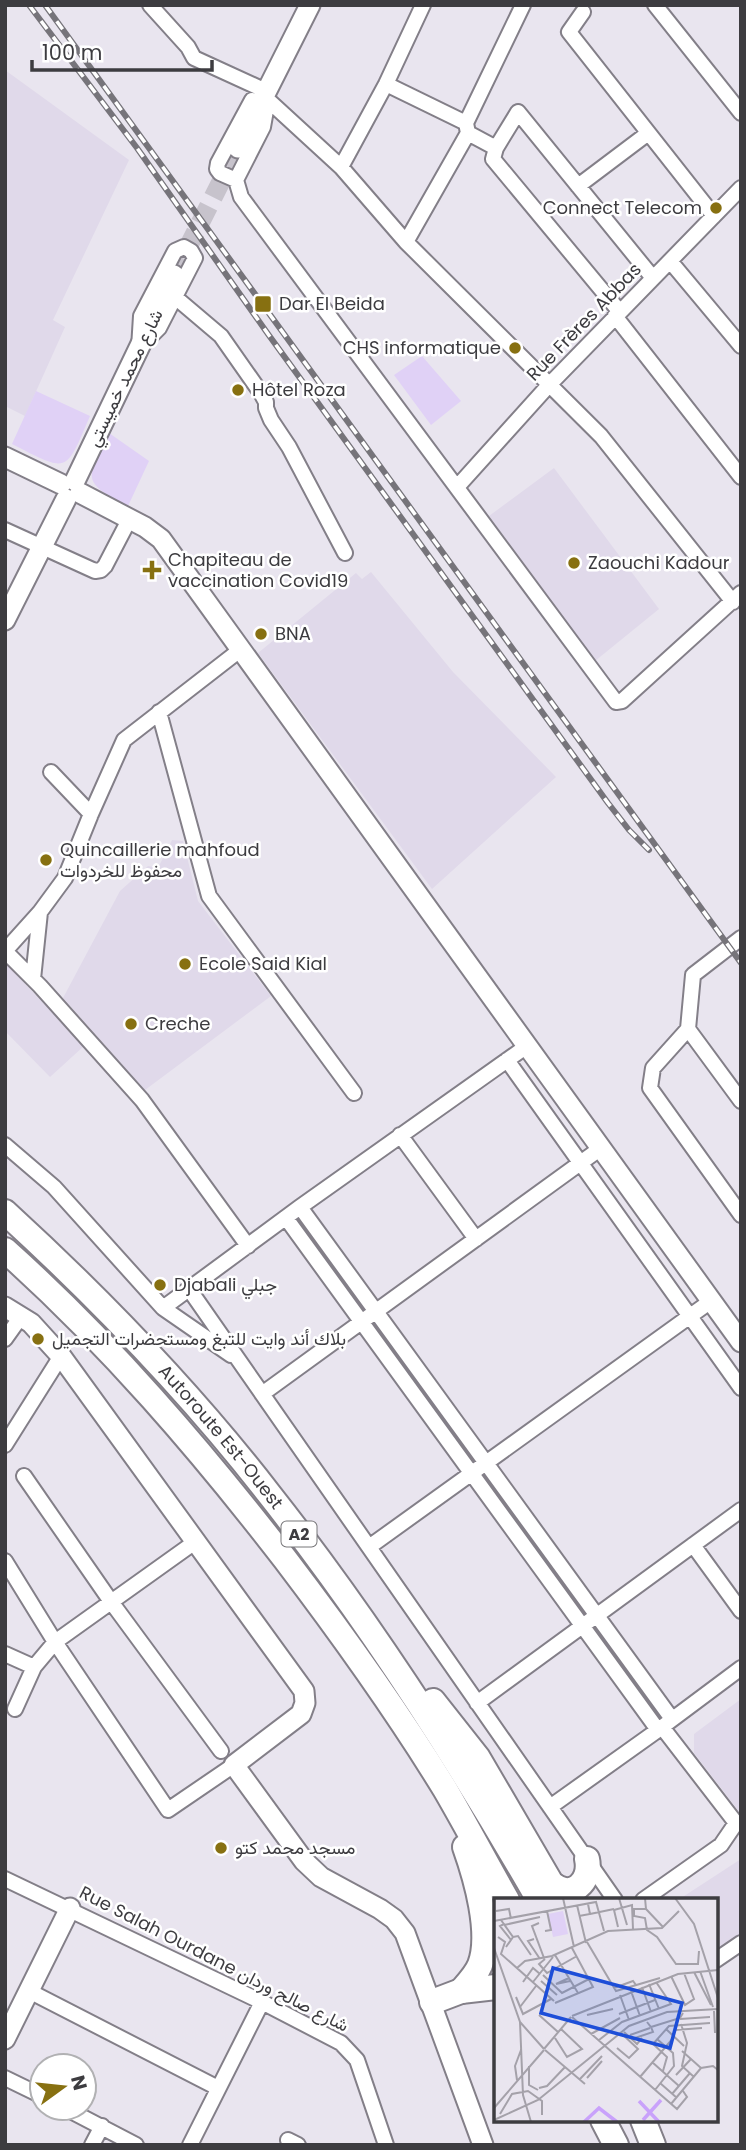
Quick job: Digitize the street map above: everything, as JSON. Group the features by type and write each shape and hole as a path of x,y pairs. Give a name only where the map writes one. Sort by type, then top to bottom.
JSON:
{"highway":[{"name":"Autoroute Est-Ouest","path":"5,1212 95,1297 176,1382 269,1493 370,1630 438,1732 538,1898"},
{"name":"Autoroute Est-Ouest","path":"5,1250 98,1339 233,1492 332,1621 391,1705 445,1790 506,1898"},
{"path":"370,1630 464,1738 494,1783 551,1883 561,1889 577,1888 585,1880 587,1859"},
{"path":"445,1790 478,1888 482,1922 484,1948 480,1963 473,1978 461,1991"},
{"path":"432,2002 461,1991 494,1987"},
{"path":"604,2122 618,2145"},
{"path":"612,2122 618,2145"},
{"path":"644,2122 653,2145"}],"street":[{"path":"150,5 188,47 194,58 267,88 406,242 601,436 737,598 622,701 616,702 241,197 236,180 263,127 267,88"},
{"path":"237,148 310,5"},
{"path":"341,167 386,84 424,5"},
{"path":"406,242 467,128 523,5"},
{"path":"655,5 741,113"},
{"path":"583,12 569,32 714,216"},
{"path":"386,84 467,128 496,148"},
{"path":"236,180 220,173 217,169 218,163 267,88"},
{"path":"653,278 518,113 496,148 493,159 617,314 741,477"},
{"path":"578,186 647,134"},
{"name":"Rue Frères Abbas","path":"458,486 617,314 714,216 738,197"},
{"path":"184,247 191,251 195,258 159,328 139,348 141,316 175,251 184,247"},
{"path":"670,261 741,346"},
{"name":"شارع محمد خميستي","path":"5,621 174,275"},
{"path":"175,298 221,336 261,393 267,402 266,408 271,420 289,447 345,553"},
{"path":"5,457 130,518 161,539 741,1342"},
{"path":"5,530 95,571 106,566 130,518"},
{"path":"240,650 124,740 65,878 40,912 5,951 142,1100 248,1246"},
{"path":"159,712 209,897 354,1093"},
{"path":"51,772 91,814"},
{"path":"33,979 40,912"},
{"path":"741,938 693,975 688,1029 653,1068 650,1088 741,1215"},
{"path":"688,1029 741,1101"},
{"path":"163,1308 527,1046"},
{"path":"508,1060 741,1388"},
{"path":"400,1135 476,1239"},
{"path":"5,1145 54,1187 163,1308 239,1360"},
{"path":"262,1394 601,1148"},
{"path":"300,1207 597,1615 664,1726"},
{"path":"286,1219 583,1626 664,1726 738,1826 721,1845 646,1898"},
{"path":"189,1289 614,1898"},
{"path":"369,1547 711,1301"},
{"path":"5,1339 13,1312 30,1323 61,1356 304,1691 305,1703 301,1714 228,1758 168,1811 55,1642 5,1561"},
{"path":"5,1445 61,1356"},
{"path":"24,1476 111,1603 304,1861 321,1877 380,1909 394,1919 405,1933 483,2145"},
{"path":"477,1703 741,1510"},
{"path":"15,1709 34,1667 55,1642 195,1542"},
{"path":"693,1545 741,1611"},
{"path":"5,1654 34,1667"},
{"path":"550,1807 741,1668"},
{"name":"Rue Salah Ourdane شارع صالح وردان","path":"5,1879 70,1908 326,2034 353,2054 386,2145"},
{"path":"5,2039 70,1908"},
{"path":"718,1959 741,1943"},
{"path":"30,1991 218,2088"},
{"path":"190,2145 261,2002"},
{"path":"5,2078 28,2089"},
{"path":"94,2122 136,2145"},
{"path":"92,2145 102,2126"}],"shaded area":[{"path":"5,70 129,160 53,320 65,327 25,416 5,406"},
{"path":"422,356 461,401 431,425 394,375"},
{"path":"36,391 90,416 75,449 63,463 45,460 12,444"},
{"path":"109,433 149,461 128,506 101,490 92,477 92,469"},
{"name":"Zaouchi Kadour","path":"554,468 659,609 595,661 489,516"},
{"path":"371,572 453,672 556,777 432,889 258,653 356,573 362,579"},
{"name":"Ecole Said Kial","path":"172,840 183,841 198,901 271,996 145,1090 63,998 120,891 148,866 158,868"},
{"path":"5,963 84,1046 50,1077 5,1031"},
{"path":"741,1699 741,1814 694,1753 694,1734"},
{"path":"741,1859 741,1936 718,1953 718,1898 681,1898"}],"tunnel":[{"path":"174,275 238,148"}],"railway":[{"path":"29,5 137,148 268,334 608,803 649,850"},
{"path":"45,5 741,963"}],"place":[{"name":"Connect Telecom","path":"716,208"},
{"name":"Dar El Beida","path":"263,304"},
{"name":"CHS informatique","path":"515,348"},
{"name":"Hôtel Roza","path":"238,390"},
{"name":"Zaouchi Kadour","path":"574,563"},
{"name":"Chapiteau de vaccination Covid19","path":"152,570"},
{"name":"BNA","path":"261,634"},
{"name":"Quincaillerie mahfoud محفوظ للخردوات","path":"46,860"},
{"name":"Ecole Said Kial","path":"185,964"},
{"name":"Creche","path":"131,1024"},
{"name":"Djabali جبلي","path":"160,1285"},
{"name":"بلاك أند وايت للتبغ ومستحضرات التجميل","path":"38,1339"},
{"name":"مسجد محمد كتو","path":"221,1848"}]}
